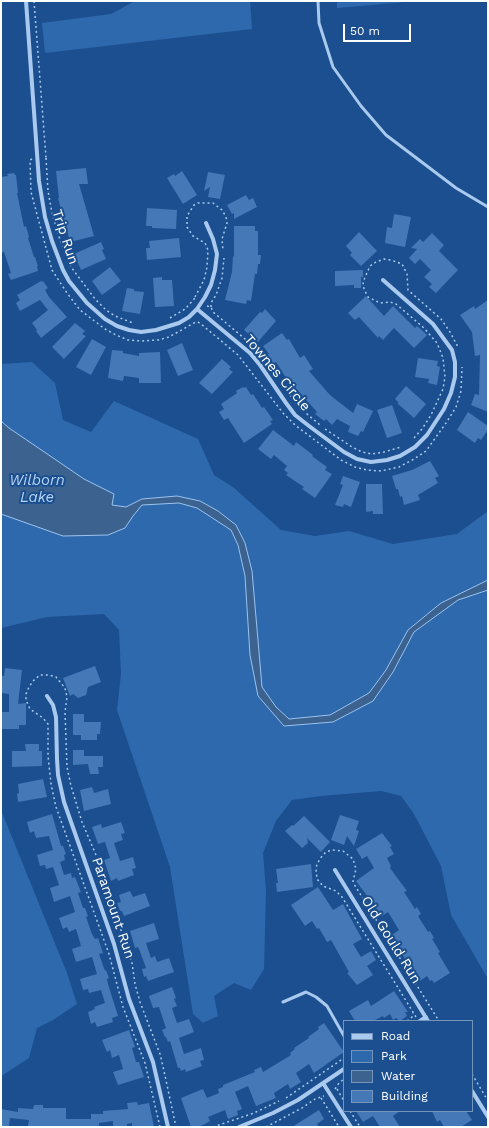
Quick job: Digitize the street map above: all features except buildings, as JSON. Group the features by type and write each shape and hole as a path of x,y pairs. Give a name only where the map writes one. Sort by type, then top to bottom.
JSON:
{"street":[{"name":"Trip Run","path":"26,1 38,159 45,217 52,241 66,275 90,307 116,326 141,332 156,330 179,323 188,317 197,309 211,284 217,254 214,239 206,223"},
{"name":"Townes Circle","path":"197,309 250,353 286,403 296,415 309,426 344,452 357,459 371,462 387,460 400,456 416,447 427,435 444,409 452,393 455,377 452,350 433,324 383,280"},
{"name":"Paramount Run","path":"47,696 53,705 56,717 58,775 64,802 114,944 129,999 153,1062 168,1127"},
{"name":"Old Gould Run","path":"335,870 427,1019"},
{"path":"239,1127 273,1113 298,1100 343,1070"},
{"path":"322,1084 351,1127"},
{"path":"473,1093 488,1117"}],"lane":[{"path":"318,1 319,23 333,67 361,106 386,135 456,188 488,207"},
{"path":"283,1002 306,992 316,996 327,1006 343,1034"}],"path":[{"path":"34,1 48,192 52,214 60,240 72,267 95,300 106,310 125,321 136,324"},
{"path":"46,158 30,160 31,192 52,270 80,310 104,329 128,340 158,340 169,337 198,322 238,355 283,413 295,425 341,460 367,470 381,471 399,467 426,451 456,407 461,391 462,367"},
{"path":"412,440 431,416 443,389 445,378 443,358 437,343 424,328 396,304 390,302 380,303 368,296 364,289 363,282 370,266 384,259 402,264 407,274 408,290 441,319 458,345 460,352"},
{"path":"167,319 185,309 195,298 211,307 213,312 251,344 264,358"},
{"path":"287,391 300,408 310,417 341,440 362,452 372,454 384,452 405,445"},
{"path":"408,1020 412,1017 412,1011"},
{"path":"213,1127 254,1113 284,1099 343,1059"},
{"path":"473,1076 488,1101"},
{"path":"266,1127 302,1108 315,1099 321,1098 337,1088 339,1083 343,1080"},
{"path":"337,1088 343,1099"},
{"path":"321,1098 339,1127"},
{"path":"351,1112 360,1127"}],"green space":[{"path":"135,1 250,1 252,29 45,53 42,23 111,14"},
{"path":"337,1 417,1 337,8"},
{"path":"32,362 55,383 63,420 91,432 114,401 198,439 214,475 233,487 281,530 315,536 349,531 393,544 457,534 488,511 488,580 441,603 408,630 386,670 369,693 330,715 289,719 276,707 262,687 252,571 245,543 218,511 200,501 177,496 142,499 126,507 112,505 114,494 84,479 9,428 1,421 1,364"},
{"path":"179,503 197,508 231,530 238,545 245,576 250,655 258,696 284,726 333,722 373,701 393,672 413,632 458,600 488,590 488,979 451,915 441,866 414,814 401,796 381,791 321,796 292,800 276,821 263,853 266,891 264,969 251,990 234,983 214,996 218,1016 203,1023 193,1014 170,867 117,710 121,674 119,630 104,614 47,617 1,628 1,514 125,528 142,505"},
{"path":"1,810 67,973 77,1004 53,1020 37,1028 29,1058 3,1075 1,1075"}],"water":[{"name":"Wilborn Lake","path":"1,421 84,479 114,494 112,505 126,507 142,499 177,496 200,501 218,511 236,525 245,543 252,571 262,687 276,707 289,719 330,715 369,693 386,670 408,630 441,603 488,580 488,590 458,600 414,632 393,672 373,701 333,722 284,726 258,696 250,655 245,576 238,545 231,530 197,508 179,503 142,505 125,528 108,535 63,536 1,514"}]}
